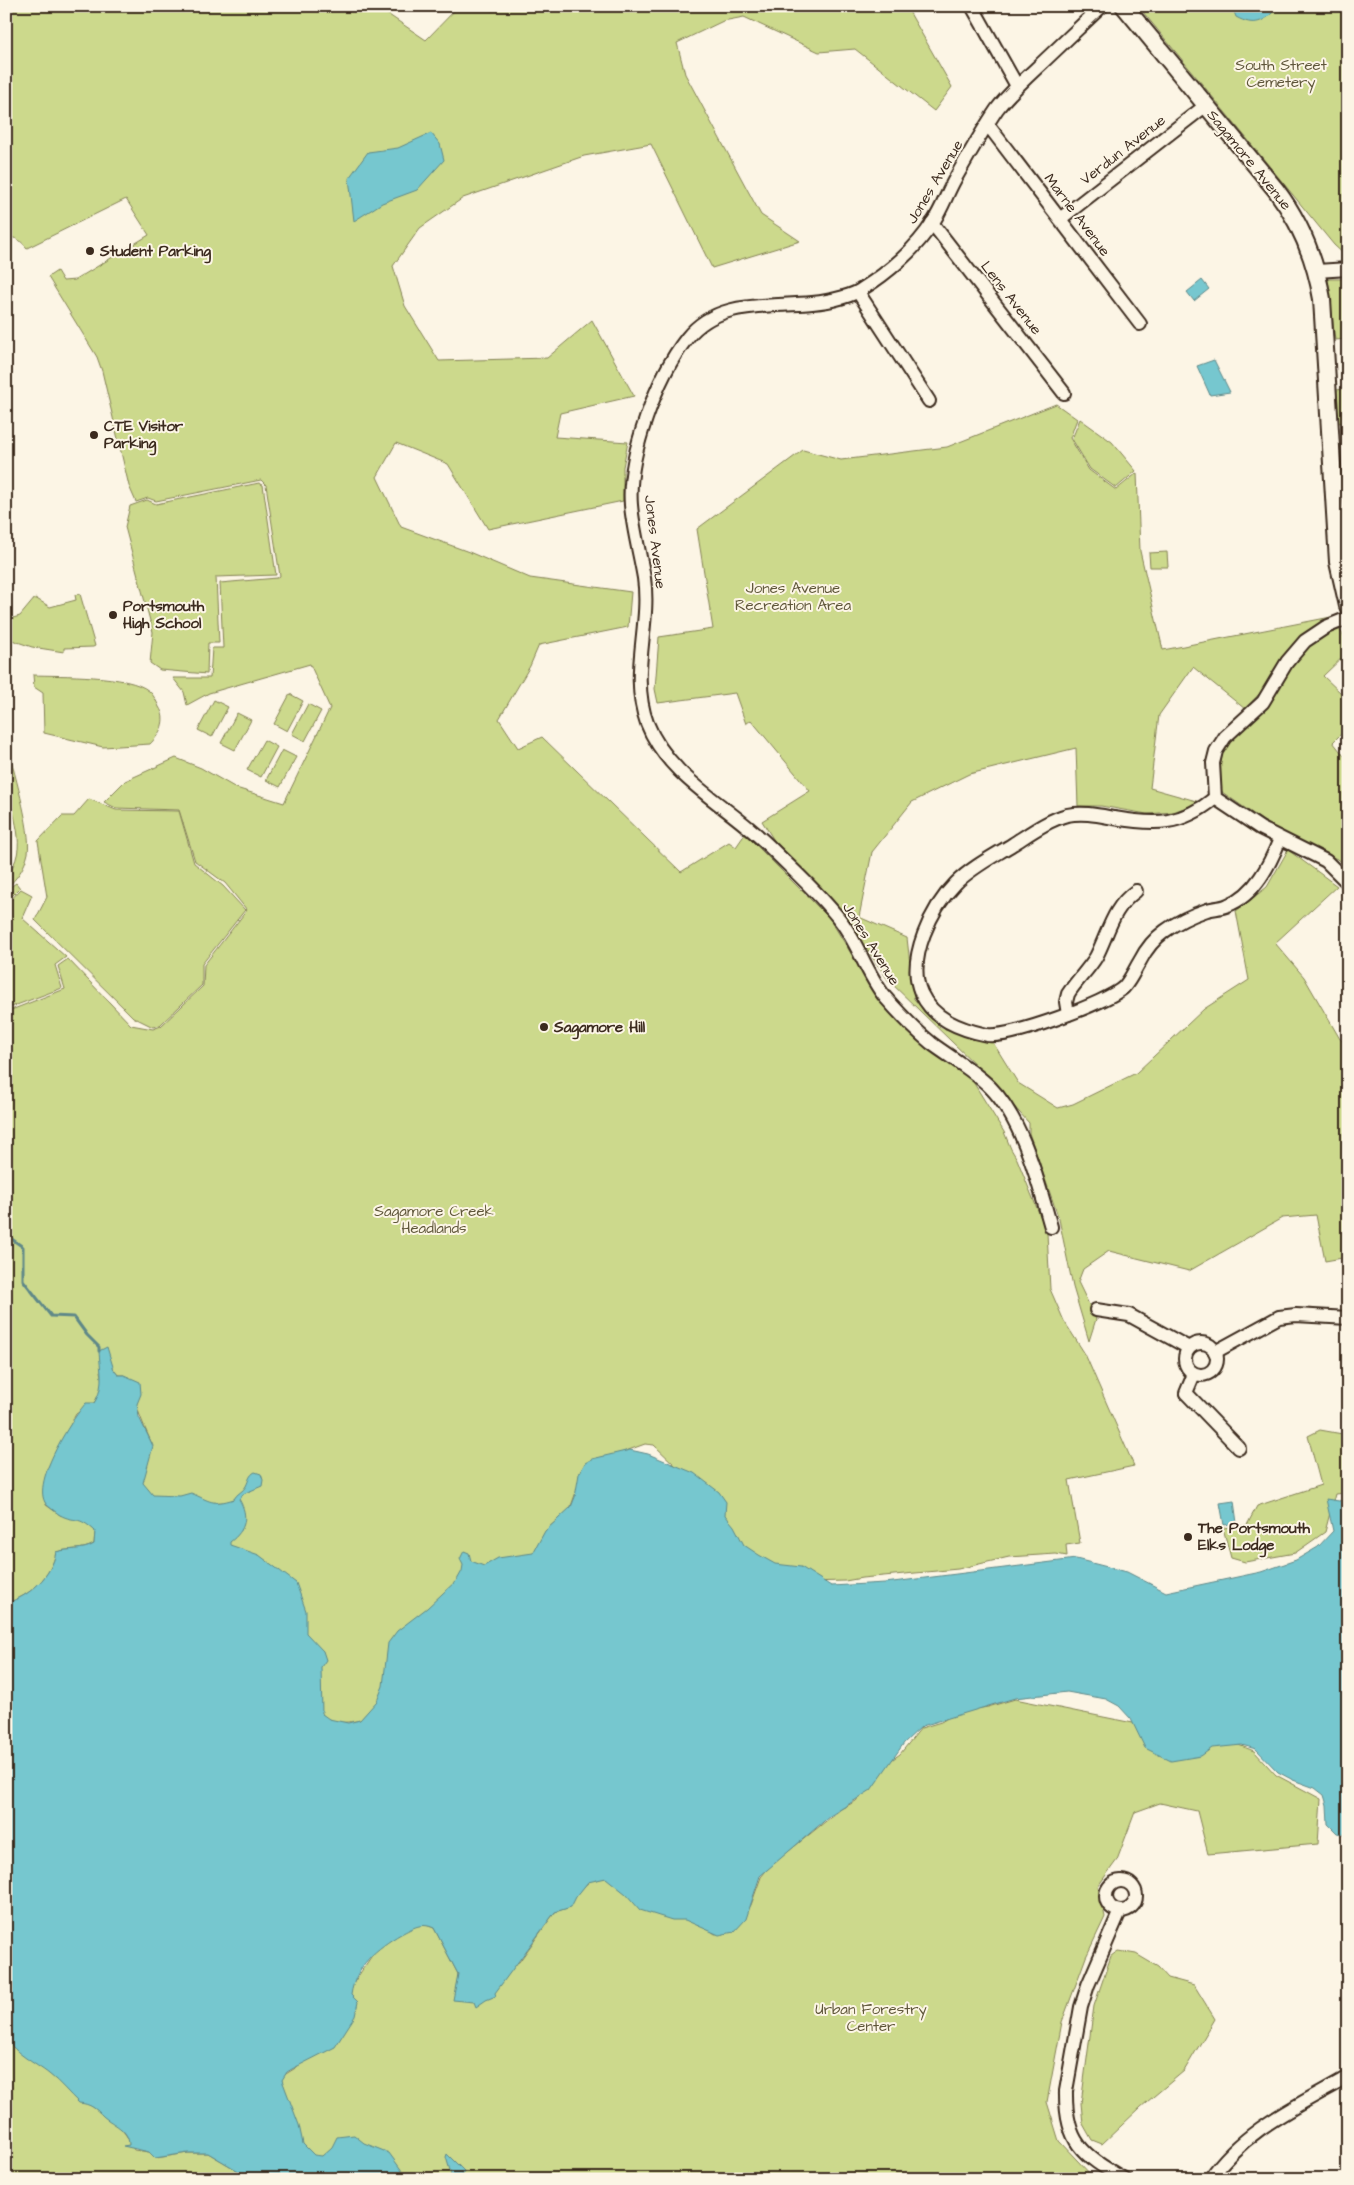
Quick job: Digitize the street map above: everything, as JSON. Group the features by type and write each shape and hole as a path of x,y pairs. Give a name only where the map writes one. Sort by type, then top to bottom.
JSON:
{"main road":[{"name":"Sagamore Avenue","path":"1124,6 1285,202 1302,232 1317,271 1324,317 1338,562 1348,606"}],"street":[{"path":"972,6 1017,86"},
{"name":"Jones Avenue","path":"1051,1227 1031,1165 1008,1109 993,1090 972,1071 931,1042 886,998 876,984 855,942 840,920 821,898 758,836 674,765 654,737 647,723 640,692 639,676 646,597 631,504 632,471 635,456 655,396 678,351 701,323 722,311 823,303 858,292 906,255 932,223 956,178 997,110 1017,86 1102,6"},
{"name":"Verdun Avenue","path":"1060,219 1205,106"},
{"name":"Marne Avenue","path":"988,125 1140,324"},
{"name":"Lens Avenue","path":"932,223 1064,392"},
{"path":"1317,271 1348,269"},
{"path":"858,292 929,401"},
{"path":"1348,618 1326,627 1305,641 1287,662 1263,702 1225,737 1216,751 1213,763 1215,798 1239,816 1280,839 1326,861 1348,883"},
{"path":"1215,798 1174,821 1158,823 1082,812 1063,816 1022,838 969,872 955,884 926,927 917,959 917,984 927,1006 944,1020 971,1032 994,1036 1068,1014 1117,993 1126,985 1151,943 1177,923 1207,910 1229,905 1256,886 1280,839"},
{"path":"1068,1014 1066,1002 1068,994 1097,954 1117,909 1127,897 1136,891"},
{"path":"1096,1310 1129,1315 1189,1348"},
{"path":"1215,1352 1260,1326 1279,1318 1296,1315 1348,1318"},
{"path":"1199,1343 1205,1344 1215,1352 1217,1358 1214,1370 1201,1376 1194,1374 1185,1364 1186,1353 1189,1348 1199,1343"},
{"path":"1194,1374 1186,1393 1239,1448"},
{"path":"1120,1911 1088,1985 1081,2007 1066,2091 1066,2105 1070,2127 1080,2148 1099,2166 1124,2179"},
{"path":"1210,2179 1230,2154 1262,2126 1348,2077"}],"green space":[{"name":"Sagamore Creek Headlands","path":"6,6 381,6 386,13 426,40 459,6 484,6 492,11 500,6 906,6 952,87 934,111 855,49 819,52 744,17 723,21 677,43 685,74 761,215 800,241 712,268 651,144 584,156 463,198 420,228 393,266 405,306 439,361 547,358 592,320 634,396 560,413 555,437 628,442 623,467 623,501 488,529 448,464 396,443 377,477 401,527 469,552 530,578 631,592 628,627 539,645 530,666 499,719 518,748 542,737 681,872 729,842 736,847 745,834 830,919 877,996 922,1043 967,1072 1004,1132 1017,1159 1047,1233 1050,1289 1064,1321 1085,1354 1134,1466 1069,1480 1080,1543 1066,1545 1067,1556 1056,1554 1009,1557 958,1569 845,1581 807,1582 768,1574 676,1466 654,1445 645,1444 623,1452 576,1492 570,1509 547,1529 540,1542 540,1548 360,1720 351,1722 330,1721 326,1720 224,1556 229,1502 163,1504 138,1488 152,1444 124,1375 118,1375 114,1370 100,1371 102,1382 99,1395 94,1403 76,1414 47,1469 45,1479 46,1505 60,1515 85,1521 95,1531 94,1544 85,1548 56,1552 50,1569 38,1584 23,1596 6,1603 6,1012 65,989 58,966 68,959 131,1025 153,1029 161,1026 203,986 204,965 247,910 225,883 195,861 179,810 116,808 104,802 125,781 176,758 201,768 236,788 284,803 330,708 310,664 209,693 187,705 184,692 173,678 210,678 212,648 223,648 220,583 277,578 280,576 266,485 261,480 156,501 148,498 136,502 129,486 97,357 48,277 57,271 63,281 75,280 149,235 126,199 27,248 18,240 6,238"},
{"name":"South Street Cemetery","path":"1138,6 1348,6 1348,258 1334,245"},
{"path":"1328,279 1348,279 1348,339 1335,340"},
{"path":"1348,388 1348,422 1338,423 1337,390"},
{"name":"Jones Avenue Recreation Area","path":"1056,404 1077,419 1070,438 1089,470 1116,490 1137,473 1140,551 1163,650 1331,617 1245,709 1193,667 1159,715 1150,788 1200,802 1173,812 1147,814 1101,806 1078,806 1076,748 969,774 912,802 872,852 859,917 907,938 914,999 941,1028 992,1041 1018,1083 1058,1108 1073,1104 1136,1073 1204,1009 1249,980 1236,911 1267,887 1288,850 1337,886 1275,943 1304,977 1340,1039 1348,1047 1348,1257 1325,1261 1316,1215 1282,1218 1189,1271 1109,1251 1083,1269 1078,1282 1096,1319 1089,1341 1073,1287 1059,1219 1029,1133 1029,1123 981,1070 889,981 842,914 794,860 775,842 762,821 810,791 751,720 746,724 735,693 658,703 655,689 659,637 713,629 697,529 803,450 841,460 947,447"},
{"path":"1080,419 1112,442 1136,471 1116,488 1090,469 1072,439"},
{"path":"259,483 263,485 276,575 216,577 219,643 208,643 207,674 160,670 150,663 153,632 125,527 130,506 147,500 156,504"},
{"path":"1167,552 1168,567 1150,567 1149,553"},
{"path":"80,594 95,646 64,648 64,652 32,647 6,638 6,620 20,616 35,598 50,607 76,600 75,595"},
{"path":"1339,629 1348,642 1348,652 1323,676 1341,693 1348,687 1348,727 1333,742 1344,756 1348,755 1348,869 1337,859 1282,834 1222,792 1218,782 1224,743 1284,675 1307,645"},
{"path":"33,675 94,677 126,681 139,685 150,692 156,701 162,712 162,727 150,744 103,747 44,733 43,693 34,687"},
{"path":"290,694 303,701 287,731 274,724"},
{"path":"214,700 228,707 212,737 198,730"},
{"path":"308,704 321,711 305,741 292,734"},
{"path":"237,713 251,720 235,750 221,743"},
{"path":"6,740 27,829 28,853 23,868 14,881 6,888 6,876 17,854 18,842 15,819 6,783"},
{"path":"264,740 277,747 261,777 247,770"},
{"path":"282,750 296,757 280,787 266,780"},
{"path":"89,799 116,810 179,811 194,863 223,886 245,910 202,964 202,985 160,1025 153,1027 133,1017 35,920 47,897 38,841 62,816 74,816"},
{"path":"16,883 20,888 6,902 6,890"},
{"path":"21,889 32,895 22,918 66,957 55,965 62,988 6,1009 6,905"},
{"path":"1320,1430 1348,1435 1348,1493 1335,1494 1325,1532 1295,1553 1245,1562 1231,1558 1223,1528 1247,1525 1257,1506 1321,1485 1308,1436"},
{"name":"Urban Forestry Center","path":"1015,1699 1236,1744 1254,1751 1276,1775 1321,1799 1318,1844 1208,1854 1197,1811 1160,1803 1135,1812 1117,1860 1098,1886 1105,1917 1086,1957 1062,2022 1047,2102 1059,2141 1093,2177 1091,2179 402,2179 335,2151 300,2165 281,2077 297,2067 375,1951 404,1923 426,1925 434,1928 458,1974 457,1984 519,1962 555,1912 567,1908 573,1897 597,1877 611,1879 674,1914 705,1927 715,1934 734,1932 751,1905 761,1877 769,1867 841,1809 856,1801 882,1767 900,1754 921,1728 941,1722 957,1712 988,1707"},
{"path":"1118,1951 1136,1954 1158,1967 1168,1978 1194,1985 1215,2019 1184,2071 1141,2107 1102,2144 1092,2140 1083,2124 1081,2103 1094,2006 1111,1956"},
{"path":"6,1977 35,2062 117,2124 126,2135 134,2150 149,2152 156,2158 188,2153 208,2153 252,2179 6,2179"}],"water":[{"path":"1232,6 1278,6 1264,20 1248,22 1236,17"},
{"path":"431,133 440,144 444,160 417,190 382,203 354,221 349,178 368,152 398,148"},
{"path":"1202,280 1209,289 1194,301 1187,292"},
{"path":"1214,360 1230,392 1210,395 1197,366"},
{"path":"107,1347 114,1370 118,1375 124,1375 140,1382 141,1394 137,1404 139,1417 153,1446 143,1483 153,1495 180,1496 191,1493 211,1502 227,1501 234,1499 243,1490 253,1473 261,1474 262,1486 243,1494 239,1499 245,1517 243,1528 230,1542 230,1545 259,1555 296,1583 306,1611 306,1633 323,1651 326,1660 321,1667 322,1714 329,1719 348,1723 360,1720 377,1701 383,1686 388,1643 397,1631 427,1608 457,1580 462,1571 463,1565 460,1559 464,1551 469,1553 471,1561 484,1566 498,1558 533,1553 545,1531 571,1507 575,1497 579,1474 585,1463 592,1459 630,1450 648,1454 694,1473 719,1492 726,1502 725,1515 734,1526 744,1545 775,1564 801,1567 831,1586 885,1583 1076,1559 1127,1572 1166,1592 1261,1572 1296,1560 1318,1547 1333,1531 1326,1499 1339,1501 1348,1498 1348,1835 1337,1833 1328,1824 1327,1805 1324,1795 1315,1788 1278,1772 1256,1749 1242,1745 1212,1748 1201,1756 1171,1761 1145,1748 1131,1719 1119,1706 1106,1699 1067,1692 1015,1698 922,1726 904,1743 871,1790 830,1816 760,1876 746,1919 734,1932 719,1935 685,1920 672,1920 640,1910 626,1894 606,1878 588,1882 571,1907 555,1912 495,1993 496,1996 476,2007 474,2002 453,2000 458,1974 434,1928 417,1926 384,1945 369,1959 357,1975 351,1995 358,2002 355,2016 335,2047 287,2072 282,2080 299,2125 303,2144 314,2155 322,2156 332,2147 337,2137 354,2135 364,2143 389,2153 408,2179 252,2179 208,2153 188,2153 155,2158 149,2152 123,2146 129,2145 126,2135 120,2128 93,2107 79,2103 53,2077 18,2052 8,2041 6,2035 9,2002 6,1990 6,1603 23,1596 38,1584 50,1569 56,1552 85,1548 94,1544 95,1531 89,1526 60,1515 48,1506 43,1497 43,1484 54,1453 72,1422 86,1403 94,1403 97,1397 101,1384 99,1351"},
{"path":"1234,1501 1237,1523 1224,1525 1220,1503"},
{"path":"447,2154 464,2171 461,2179 448,2179 451,2174 446,2157"}],"waterway":[{"path":"6,1235 23,1247 23,1280 51,1316 74,1317 87,1335 99,1347 99,1351"}],"place":[{"name":"Student Parking","path":"90,251"},
{"name":"CTE Visitor Parking","path":"94,435"},
{"name":"Portsmouth High School","path":"113,615"},
{"name":"Sagamore Hill","path":"544,1027"},
{"name":"The Portsmouth Elks Lodge","path":"1188,1537"}]}
